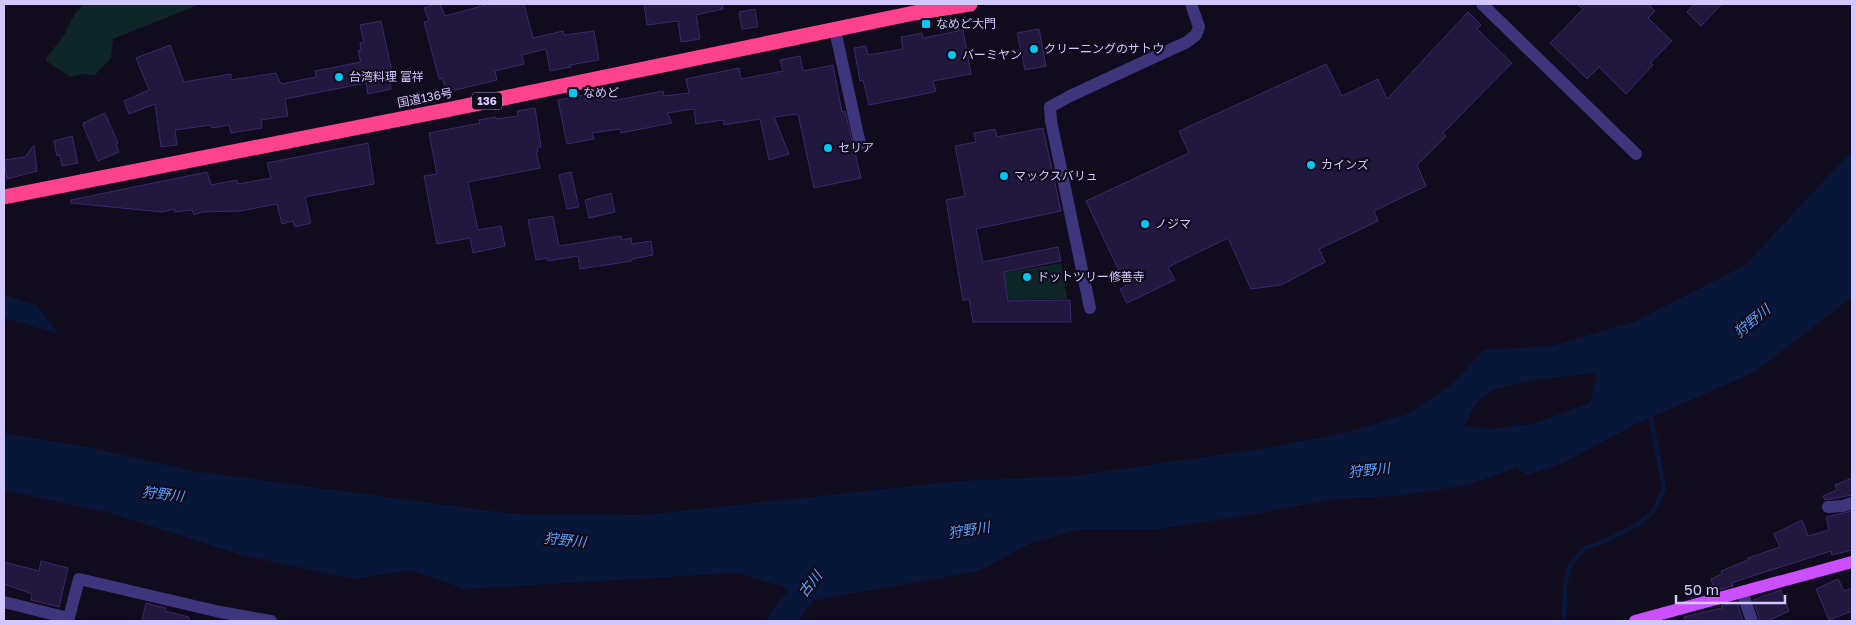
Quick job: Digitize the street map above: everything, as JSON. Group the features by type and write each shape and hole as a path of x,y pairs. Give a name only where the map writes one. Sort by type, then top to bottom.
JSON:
{"highway":[{"name":"国道136号","path":"4,197 970,4"}],"main road":[{"path":"1635,621 1852,562"}],"street":[{"path":"1090,308 1051,121 1050,107 1187,42 1196,35 1199,27 1190,4"},
{"path":"1482,4 1636,154"},
{"path":"835,30 860,144"},
{"path":"1828,507 1852,503"},
{"path":"4,602 68,620 79,579 219,617 271,621"},
{"path":"1742,592 1752,621"}],"green space":[{"path":"82,4 201,4 113,39 111,58 95,75 83,74 70,77 45,60 64,35 75,13 81,8"},
{"path":"1000,258 1004,273 1061,263 1067,299 1009,300 1007,287 989,287 984,261"}],"water":[{"name":"狩野川","path":"1852,151 1852,297 1755,372 1636,424 1561,464 1527,475 1516,468 1468,485 1399,496 1334,499 1160,529 1080,529 1029,544 979,571 805,602 792,595 784,587 737,573 465,589 410,570 354,579 241,555 113,514 4,490 4,433 88,447 193,471 514,514 644,515 959,481 1074,476 1272,447 1344,433 1408,414 1452,384 1483,350 1552,346 1636,321 1745,265","holes":["1597,373 1590,403 1532,424 1489,429 1464,426 1476,404 1492,390 1533,380"]},
{"path":"4,295 37,306 59,334 4,318"}],"building":[{"path":"440,4 445,16 489,4 524,4 533,38 563,31 564,35 594,31 599,60 550,71 546,49 522,55 524,64 495,71 497,80 447,92 442,78 439,79 424,22 429,21 424,8"},
{"path":"644,4 722,4 723,9 696,15 700,39 681,42 678,21 647,25"},
{"path":"1577,4 1648,4 1655,11 1648,18 1672,41 1650,63 1653,65 1626,94 1599,67 1587,79 1550,43 1583,9"},
{"path":"1694,4 1722,4 1701,26 1687,12"},
{"path":"755,9 758,27 742,29 739,12"},
{"path":"1468,12 1481,25 1477,29 1512,63 1443,133 1446,136 1417,165 1426,186 1374,211 1378,221 1319,249 1325,262 1281,285 1251,289 1228,238 1168,267 1175,280 1127,303 1120,289 1126,286 1086,201 1189,153 1179,131 1326,64 1342,96 1378,79 1387,99"},
{"path":"381,21 392,72 388,73 391,89 368,94 366,83 285,99 288,116 261,120 262,128 231,133 229,125 212,128 211,125 175,130 177,145 161,147 155,104 129,114 124,101 149,90 136,58 170,45 184,82 231,74 231,80 276,73 281,84 316,77 315,71 361,62 358,51 361,50 360,43 364,43 360,25"},
{"path":"1039,29 1046,66 1025,70 1017,33"},
{"path":"963,30 971,74 933,81 936,91 869,105 863,80 860,81 854,48 866,46 868,55 903,49 901,37 922,33 923,38"},
{"path":"800,56 803,71 833,65 842,112 845,111 861,178 814,188 798,114 774,117 789,154 769,160 760,119 724,125 723,120 696,124 694,109 667,113 672,123 621,133 620,129 592,133 594,139 567,144 558,100 584,95 585,99 611,94 612,101 663,91 664,96 689,93 686,79 739,68 741,79 783,71 780,60"},
{"path":"535,108 541,147 537,148 538,152 536,152 540,168 468,182 478,230 501,226 505,246 473,253 470,238 437,244 424,176 437,174 429,133 480,123 479,120 518,116 517,111"},
{"path":"105,113 118,143 116,144 119,152 98,161 83,123"},
{"path":"1043,128 1061,211 976,229 983,262 1058,247 1061,261 1004,272 1008,301 1070,300 1071,322 973,322 969,299 963,301 946,200 965,196 955,146 976,142 974,133 995,129 997,137"},
{"path":"72,136 78,163 62,166 60,155 57,156 54,141"},
{"path":"368,143 374,184 305,197 311,223 295,227 293,221 282,224 277,204 240,211 202,212 194,215 192,210 175,212 174,209 162,212 71,203 71,200 207,172 211,185 237,180 238,184 271,178 267,163"},
{"path":"34,145 37,171 7,179 4,160 25,157"},
{"path":"571,172 579,207 567,209 559,175"},
{"path":"611,193 615,212 589,218 585,200"},
{"path":"553,216 559,246 621,236 622,240 631,238 632,244 651,241 653,255 632,259 632,261 580,269 578,256 548,261 548,258 536,260 528,220"},
{"path":"1852,478 1852,495 1825,500 1823,496 1837,490 1835,485"},
{"path":"1852,511 1852,550 1832,555 1831,551 1743,579 1732,583 1733,586 1715,591 1711,579 1722,574 1721,571 1748,560 1748,558 1780,547 1774,534 1802,520 1808,536 1829,530 1826,517"},
{"path":"41,561 68,568 59,607 31,600 32,594 4,584 4,562 39,571"},
{"path":"1838,579 1844,591 1852,588 1852,611 1829,620 1816,589"},
{"path":"1781,590 1789,611 1768,621 1760,621 1753,600"},
{"path":"1737,602 1743,621 1685,621 1684,617 1722,608 1721,606"},
{"path":"146,603 166,608 165,611 189,617 189,621 142,621"}],"waterway":[{"path":"1564,621 1565,585 1570,565 1585,548 1605,541 1637,525 1653,512 1664,488 1650,412"},
{"name":"古川","path":"781,621 820,571"}],"place":[{"name":"なめど大門","path":"926,24"},
{"name":"クリーニングのサトウ","path":"1034,49"},
{"name":"バーミヤン","path":"952,55"},
{"name":"台湾料理 富祥","path":"339,77"},
{"name":"なめど","path":"573,93"},
{"name":"セリア","path":"828,148"},
{"name":"カインズ","path":"1311,165"},
{"name":"マックスバリュ","path":"1004,176"},
{"name":"ノジマ","path":"1145,224"},
{"name":"ドットツリー修善寺","path":"1027,277"}]}
